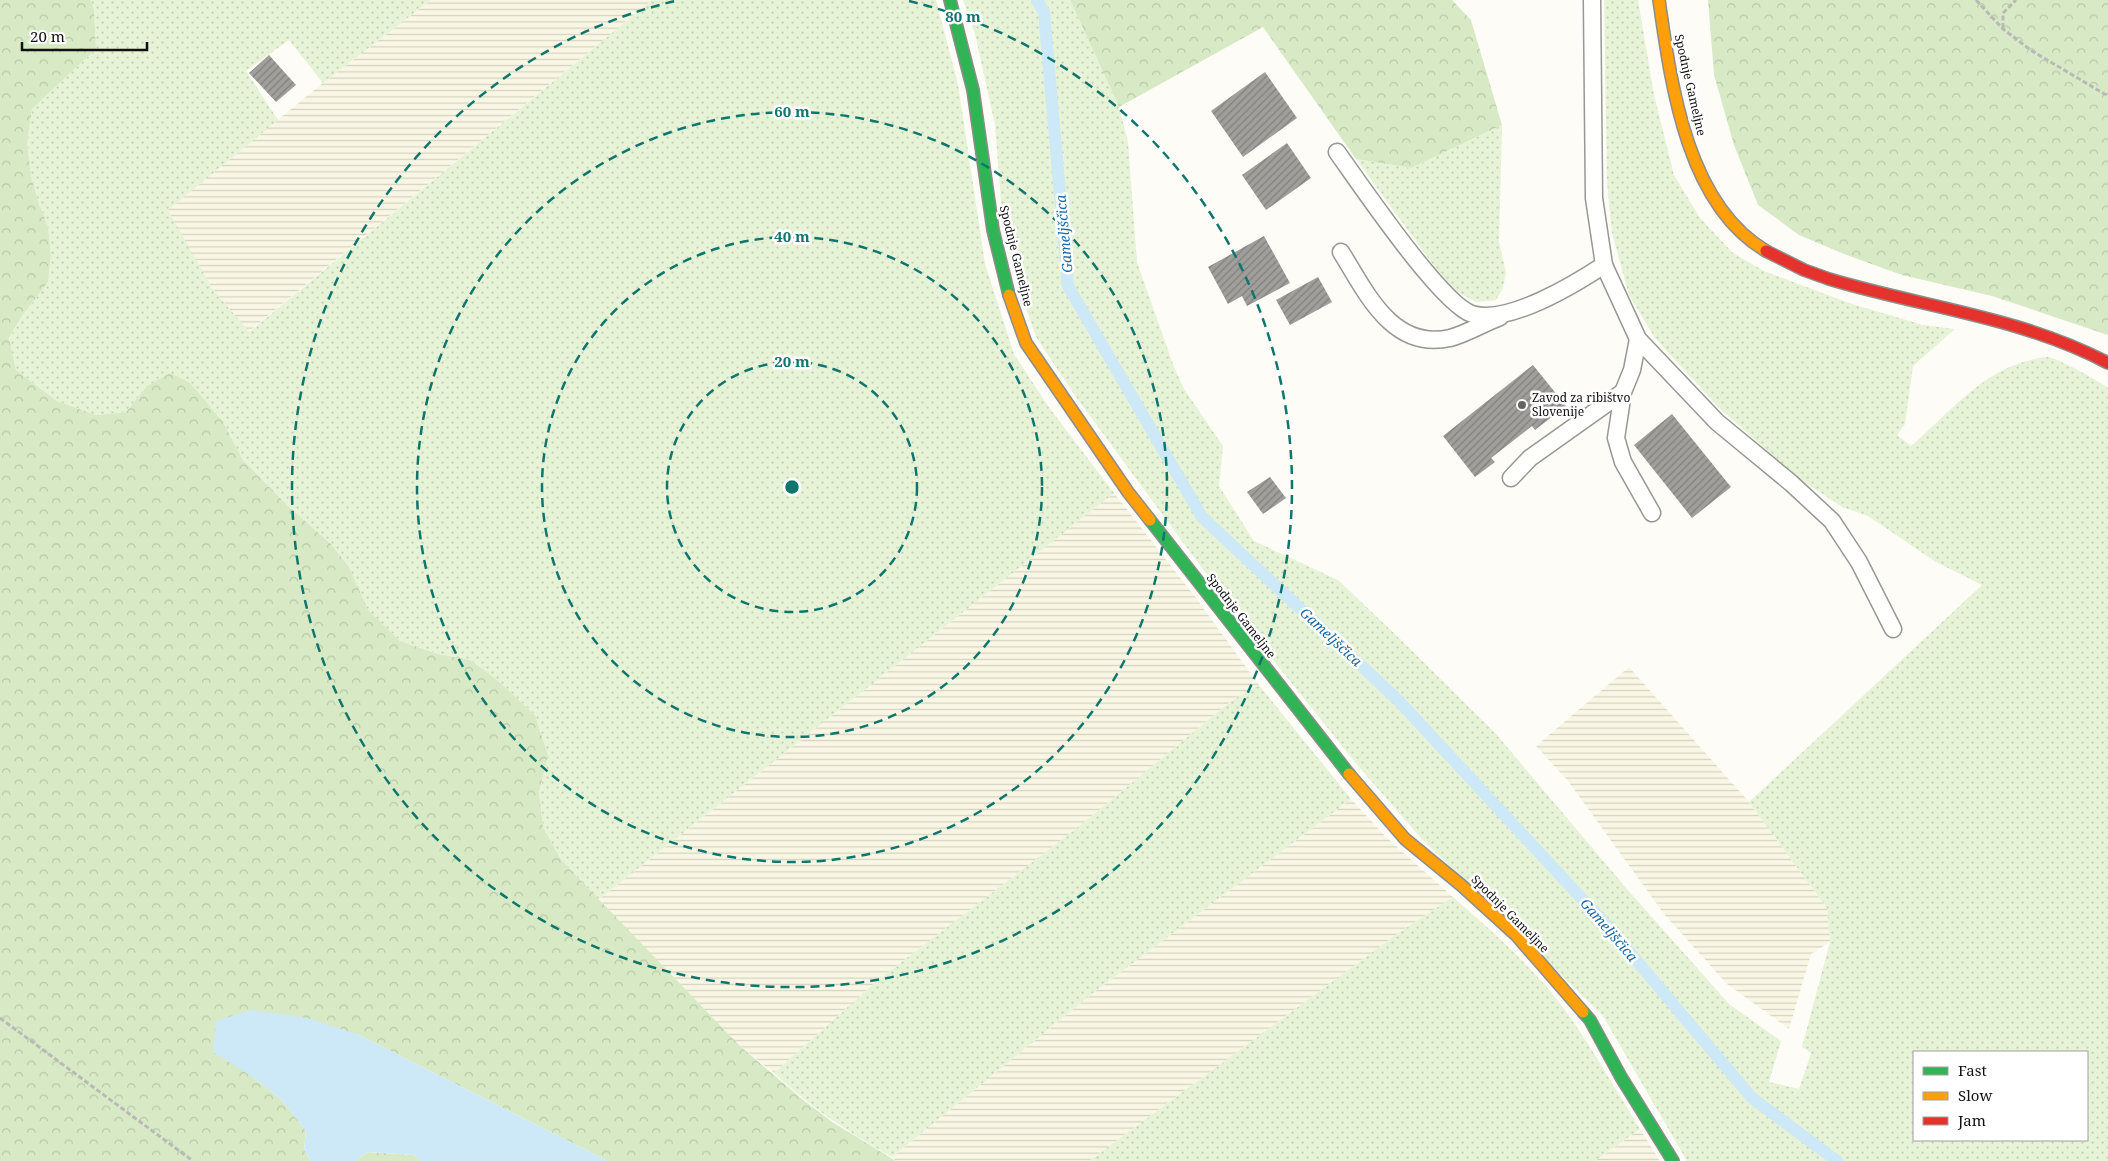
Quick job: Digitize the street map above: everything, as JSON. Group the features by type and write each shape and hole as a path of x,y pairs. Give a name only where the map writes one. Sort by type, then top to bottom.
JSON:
{"street":[{"name":"Spodnje Gameljne","path":"950,0 973,90 993,230 1008,293 1026,343 1128,492 1330,752 1405,840 1461,885 1516,936 1590,1020 1621,1077 1674,1161"},
{"name":"Spodnje Gameljne","path":"1659,0 1667,59 1685,132 1702,174 1721,210 1760,248 1792,266 1840,282 2051,337 2108,363"}],"lane":[{"path":"1592,0 1594,198 1604,265 1638,340 1717,422 1791,483 1832,521 1859,562 1893,628"},
{"path":"1336,152 1446,296 1472,314 1504,315"},
{"path":"1341,252 1369,297 1394,327 1416,339 1450,338 1570,287 1604,265"},
{"path":"1638,340 1632,370 1623,392 1616,438 1623,462 1652,513"},
{"path":"1511,478 1530,458 1623,392"}],"path":[{"path":"1976,0 2003,29 2032,51 2108,96"},
{"path":"2003,29 2003,13 2016,0"},
{"path":"0,1018 193,1161"}],"shaded area":[{"path":"431,0 652,0 248,332 212,288 167,210 323,83"},
{"path":"1114,493 1196,598 1259,685 1230,702 1077,828 878,980 774,1073 740,1046 598,900"},
{"path":"1629,667 1749,802 1827,908 1830,942 1811,954 1789,1029 1727,984 1664,914 1568,781 1536,746"},
{"path":"1351,799 1387,838 1453,897 1397,934 1089,1161 896,1161 892,1157 1093,993"},
{"path":"1640,1129 1660,1161 1595,1161"}],"green space":[{"path":"0,0 91,0 94,10 96,49 32,109 27,143 31,176 48,226 51,254 48,282 22,316 9,338 16,370 57,401 96,415 126,412 147,386 170,373 190,383 223,422 243,460 286,504 331,544 349,567 368,610 400,641 438,654 470,660 496,679 535,715 548,755 539,793 543,827 562,861 740,1046 802,1099 834,1123 896,1161 608,1161 357,1034 253,1077 282,1100 306,1131 304,1150 311,1161 0,1161"},
{"path":"91,0 431,0 323,83 289,40 246,71 278,120 168,210 212,288 249,332 652,0 936,0 958,84 985,264 1014,354 1048,406 1114,493 598,900 562,861 543,827 539,793 548,755 535,715 496,679 470,661 438,654 400,641 367,610 349,567 331,544 286,504 243,460 223,422 147,386 126,412 96,415 57,401 16,370 9,339 22,316 48,282 51,254 48,226 31,176 27,143 32,109 96,49 94,10"},
{"path":"963,0 1070,0 1119,107 1128,142 1137,262 1174,367 1184,389 1223,446 1219,486 1254,541 1338,580 1496,734 1627,889 1729,1004 1781,1041 1769,1082 1799,1089 1811,1053 1802,1047 1830,942 1827,908 1749,802 1982,585 1936,562 1868,516 1842,507 1797,477 1719,408 1655,338 1629,295 1612,233 1607,183 1604,0 1638,0 1654,95 1674,175 1700,218 1733,253 1764,271 1849,303 1923,325 1955,329 1913,366 1905,424 1897,435 1911,446 1966,395 1981,384 1996,374 2031,360 2045,357 2052,358 2078,370 2108,388 2108,1161 1687,1161 1603,1016 1421,838 1359,767 1232,609 1076,397 1036,337 1013,270 1001,203 995,125 975,34"},
{"path":"1070,0 1452,0 1471,20 1502,125 1411,168 1356,159 1263,27 1119,107"},
{"path":"1708,0 2108,0 2108,335 1992,296 1902,275 1844,254 1799,235 1758,205 1734,145 1714,75"},
{"path":"1502,125 1499,242 1506,272 1503,288 1496,300 1476,302 1450,288 1356,159 1411,168"},
{"path":"1259,685 1351,799 1093,993 892,1157 830,1119 774,1073 878,980 1077,828 1230,702"},
{"path":"1453,897 1512,950 1545,985 1595,1055 1640,1129 1595,1161 1089,1161 1397,934"},
{"path":"368,1152 414,1155 421,1161 355,1161"}],"water":[{"path":"251,1010 307,1018 357,1034 608,1161 421,1161 414,1155 368,1152 355,1161 311,1161 304,1150 306,1131 282,1100 253,1077 213,1052 216,1021"}],"building":[{"path":"269,55 296,85 276,102 249,73"},
{"path":"1265,72 1297,118 1243,157 1211,111"},
{"path":"1287,143 1311,178 1266,210 1242,175"},
{"path":"1264,236 1290,283 1247,306 1242,296 1228,304 1208,267"},
{"path":"1318,277 1332,302 1290,325 1276,300"},
{"path":"1533,365 1566,406 1535,430 1532,426 1491,458 1495,462 1475,477 1443,436"},
{"path":"1672,414 1731,487 1692,518 1634,445"},
{"path":"1270,477 1286,498 1263,514 1247,492"}],"waterway":[{"name":"Gameljščica","path":"1037,0 1044,12 1068,286 1202,517 1398,700 1610,929 1752,1098 1837,1161"}],"traffic: fast":[{"path":"950,0 973,90 993,230 1009,295"},
{"path":"1150,520 1349,774"},
{"path":"1583,1012 1590,1020 1621,1077 1673,1161"}],"traffic: slow":[{"path":"1659,0 1677,104 1687,139 1700,173 1717,204 1739,230 1766,251"},
{"path":"1009,295 1026,343 1128,492 1150,520"},
{"path":"1349,774 1405,839 1461,885 1516,935 1583,1012"}],"traffic: jam":[{"path":"1766,251 1804,270 1829,279 1971,314 2041,334 2075,347 2108,363"}],"place":[{"name":"Zavod za ribištvo Slovenije","path":"1522,405"}]}
